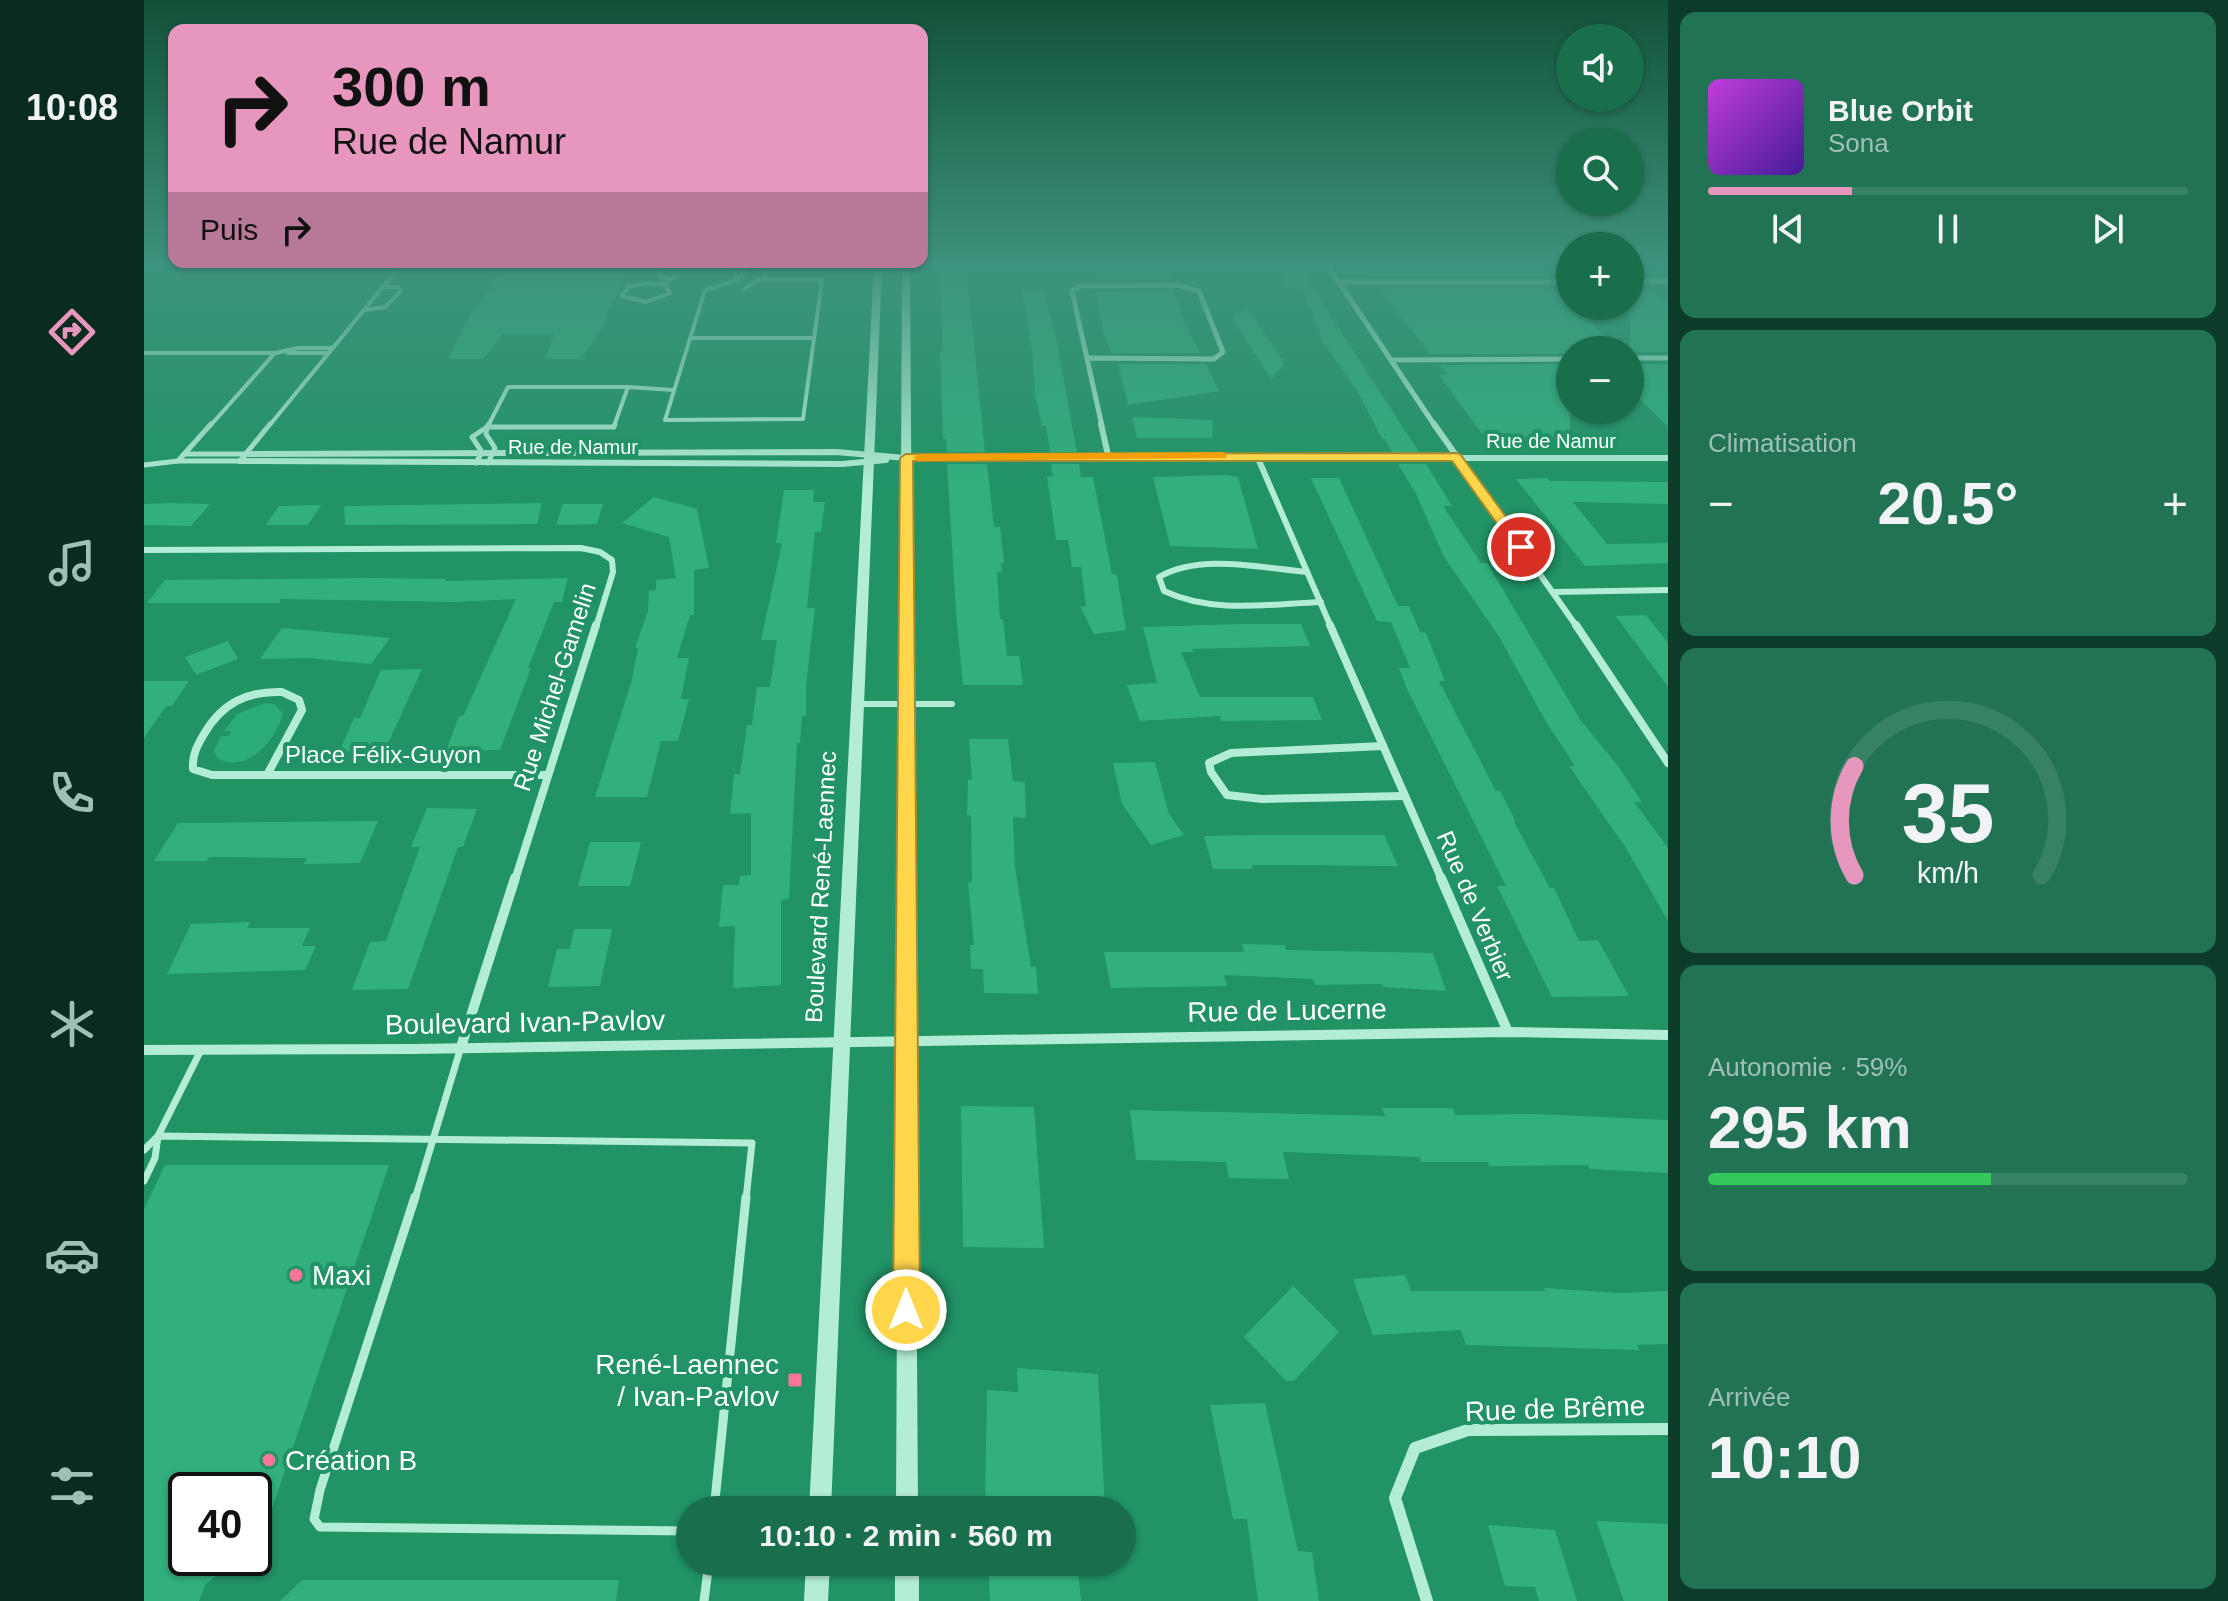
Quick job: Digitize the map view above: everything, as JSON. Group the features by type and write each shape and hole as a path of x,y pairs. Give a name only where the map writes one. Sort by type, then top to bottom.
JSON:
{"street":[{"name":"Boulevard René-Laennec","path":"821,1496 874,341"},
{"path":"906,341 907,1496"},
{"path":"1085,341 1108,455"},
{"path":"1089,358 1214,359 1223,352 1219,341"},
{"path":"1378,341 1456,457 1554,592 1668,763"},
{"path":"1644,358 1668,358"},
{"path":"1391,360 1556,359"},
{"name":"Rue de Namur","path":"246,454 494,452 868,458 1108,455 1668,458"},
{"name":"Rue de Verbier","path":"1257,456 1508,1032"},
{"name":"Rue de Namur","path":"240,461 842,464 868,458"},
{"name":"Rue Michel-Gamelin","path":"144,550 581,548 605,554 612,560 613,572 461,1047"},
{"path":"1307,572 1193,566 1166,570 1159,577 1164,591 1173,597 1204,603 1321,602"},
{"path":"1554,592 1668,590"},
{"name":"Place Félix-Guyon","path":"267,775 302,710 301,702 290,694 256,693 231,702 215,719 192,757 193,769 206,775 267,775 547,775"},
{"path":"1383,746 1231,753 1209,763 1211,772 1227,795 1262,799 1405,796"},
{"name":"Rue de Lucerne","path":"906,1040 1508,1032 1668,1035"},
{"name":"Boulevard Ivan-Pavlov","path":"144,1050 906,1040"},
{"name":"Rue de Brême","path":"1427,1601 1395,1498 1415,1448 1468,1430 1668,1429"},
{"path":"816,1601 817,1576"},
{"path":"907,1576 907,1601"}],"lane":[{"path":"144,465 178,461 240,461 338,341"},
{"path":"689,341 665,420 803,419 814,341"},
{"path":"144,353 330,350"},
{"path":"178,461 275,353"},
{"path":"488,463 494,452 486,434 487,427 508,387 673,390"},
{"path":"476,463 482,452 472,437 487,427 614,427 628,387"},
{"path":"184,454 246,454"},
{"path":"857,703 952,704"},
{"path":"461,1047 407,1225 313,1513 316,1524 326,1528 676,1531"},
{"path":"144,1150 158,1136 201,1050"},
{"path":"158,1136 752,1143 715,1496"},
{"path":"144,1181 155,1158 158,1136"},
{"path":"704,1601 707,1576"}],"green space":[{"path":"265,703 274,704 283,713 267,744 259,752 239,762 217,758 214,750 221,736 229,736 231,731 224,731 237,714"}],"building":[{"path":"457,341 498,341 483,359 448,359"},
{"path":"552,341 593,341 581,359 545,359"},
{"path":"943,341 974,341 985,452 947,452 946,439 943,439 940,351 943,351"},
{"path":"1031,341 1056,341 1077,452 1050,452 1046,426 1042,426 1035,395"},
{"path":"1107,341 1194,341 1200,353 1112,353"},
{"path":"1247,341 1269,341 1285,364 1271,379"},
{"path":"1347,341 1419,452 1392,452 1359,394 1323,342"},
{"path":"1420,341 1556,341 1556,354 1430,354"},
{"path":"1644,341 1668,341 1668,352 1644,352"},
{"path":"1118,364 1206,364 1219,391 1128,405"},
{"path":"1556,364 1556,424 1570,424 1570,438 1516,437 1519,442 1488,442 1439,375 1448,375 1439,365"},
{"path":"1644,364 1668,364 1668,427 1644,403"},
{"path":"1132,417 1213,420 1212,438 1137,438"},
{"path":"947,464 987,464 994,527 1000,527 1004,563 1001,563 1002,572 997,572 1000,619 1003,619 1007,656 1019,656 1023,685 963,685"},
{"path":"1051,464 1079,464 1081,477 1093,477 1112,574 1117,575 1126,630 1094,634 1080,607 1086,606 1081,567 1072,567 1068,540 1056,540 1047,476 1053,477"},
{"path":"1398,464 1426,464 1452,506 1443,506 1481,563 1487,563 1581,721 1618,766 1642,802 1634,802 1668,848 1668,921 1626,848 1569,766 1575,766 1546,722 1500,638 1444,557 1416,494"},
{"path":"1153,477 1238,477 1258,549 1170,546"},
{"path":"1311,478 1339,478 1398,606 1409,606 1420,632 1426,633 1445,681 1439,681 1496,791 1500,791 1550,888 1554,888 1579,941 1598,940 1629,996 1552,997 1497,886 1506,886 1407,689 1399,668 1410,668 1391,622 1377,621"},
{"path":"1547,478 1550,481 1668,482 1668,504 1573,502 1607,544 1668,543 1668,563 1585,566 1516,479"},
{"path":"784,490 814,490 813,502 825,502 821,532 815,532 807,608 815,608 806,686 806,716 802,716 800,743 797,743 789,899 781,900 781,985 733,988 735,926 719,927 723,885 739,885 740,876 751,875 751,813 730,814 734,774 740,774 747,725 752,725 757,687 770,687 777,640 761,640 782,543 776,543"},
{"path":"654,497 697,509 709,568 694,570 694,615 690,615 677,658 689,658 681,699 689,699 678,741 661,741 647,797 595,797 631,683 638,648 635,648 648,611 649,591 656,590 656,580 676,578 669,537 622,523"},
{"path":"542,503 537,524 345,525 344,506"},
{"path":"144,504 210,504 191,526 144,525"},
{"path":"563,504 603,504 597,524 556,525"},
{"path":"321,505 308,525 266,525 279,506"},
{"path":"371,578 445,581 568,578 562,602 554,602 500,750 446,751 459,716 463,716 516,599 455,602 280,599 280,603 147,603 165,580"},
{"path":"1646,615 1668,643 1668,687 1616,616"},
{"path":"1301,624 1310,646 1192,649 1193,652 1181,652 1200,697 1313,697 1322,720 1221,721 1220,716 1140,721 1127,685 1157,683 1143,627"},
{"path":"282,628 390,638 371,664 308,658 260,659"},
{"path":"228,641 238,659 196,675 185,657"},
{"path":"422,669 385,750 339,752 354,718 360,718 381,670"},
{"path":"144,681 189,681 172,706 166,706 144,738"},
{"path":"969,739 1008,739 1013,781 1025,782 1026,818 1013,817 1015,867 1031,967 1036,967 1038,994 984,993 983,969 971,969 970,945 974,945 968,883 972,882 971,816 967,815 968,779 972,780"},
{"path":"1155,762 1169,814 1184,835 1151,845 1122,804 1113,763"},
{"path":"427,808 477,809 463,847 458,847 408,989 352,990 370,942 386,941 420,847 411,847"},
{"path":"378,821 360,863 304,864 307,858 209,857 207,861 154,861 178,823"},
{"path":"1384,835 1398,866 1252,865 1253,869 1213,869 1204,836"},
{"path":"590,842 641,842 630,886 578,886"},
{"path":"250,922 247,928 310,928 302,946 316,946 305,970 167,974 191,924"},
{"path":"574,929 612,929 600,986 548,987 557,949 570,949"},
{"path":"1242,944 1285,945 1286,950 1433,953 1446,991 1383,987 1382,984 1315,985 1313,979 1224,975 1227,986 1111,988 1104,952 1244,952"},
{"path":"961,1106 1034,1107 1044,1248 963,1247"},
{"path":"1382,1108 1453,1108 1455,1115 1535,1114 1668,1120 1668,1173 1590,1169 1588,1165 1489,1166 1488,1162 1421,1162 1420,1157 1283,1152 1289,1179 1229,1178 1226,1162 1136,1160 1130,1110 1385,1116"},
{"path":"165,1165 389,1165 272,1509 272,1472 168,1472 168,1576 215,1576 205,1585 199,1601 144,1601 144,1209"},
{"path":"1405,1275 1411,1291 1545,1291 1544,1288 1620,1293 1668,1291 1668,1344 1637,1345 1639,1350 1466,1345 1461,1330 1373,1335 1353,1279"},
{"path":"1293,1286 1339,1332 1294,1381 1286,1381 1244,1337"},
{"path":"1017,1368 1098,1374 1104,1496 985,1496 987,1390 1018,1392"},
{"path":"1265,1403 1298,1551 1312,1552 1319,1601 1258,1601 1247,1519 1233,1519 1210,1405"},
{"path":"1596,1521 1668,1524 1668,1601 1624,1601"},
{"path":"1488,1525 1555,1530 1577,1601 1539,1601 1535,1587 1505,1586"},
{"path":"989,1576 1078,1576 1081,1601 990,1601"},
{"path":"302,1580 619,1580 616,1601 280,1601"}],"slow traffic":[{"path":"919,458 1222,456"}],"place":[{"name":"Maxi","path":"296,1275"},
{"name":"René-Laennec / Ivan-Pavlov","path":"795,1380"},
{"name":"Création B","path":"269,1460"}],"route":[{"path":"906,1310 906,458 1108,455 1456,457 1521,547"}]}
